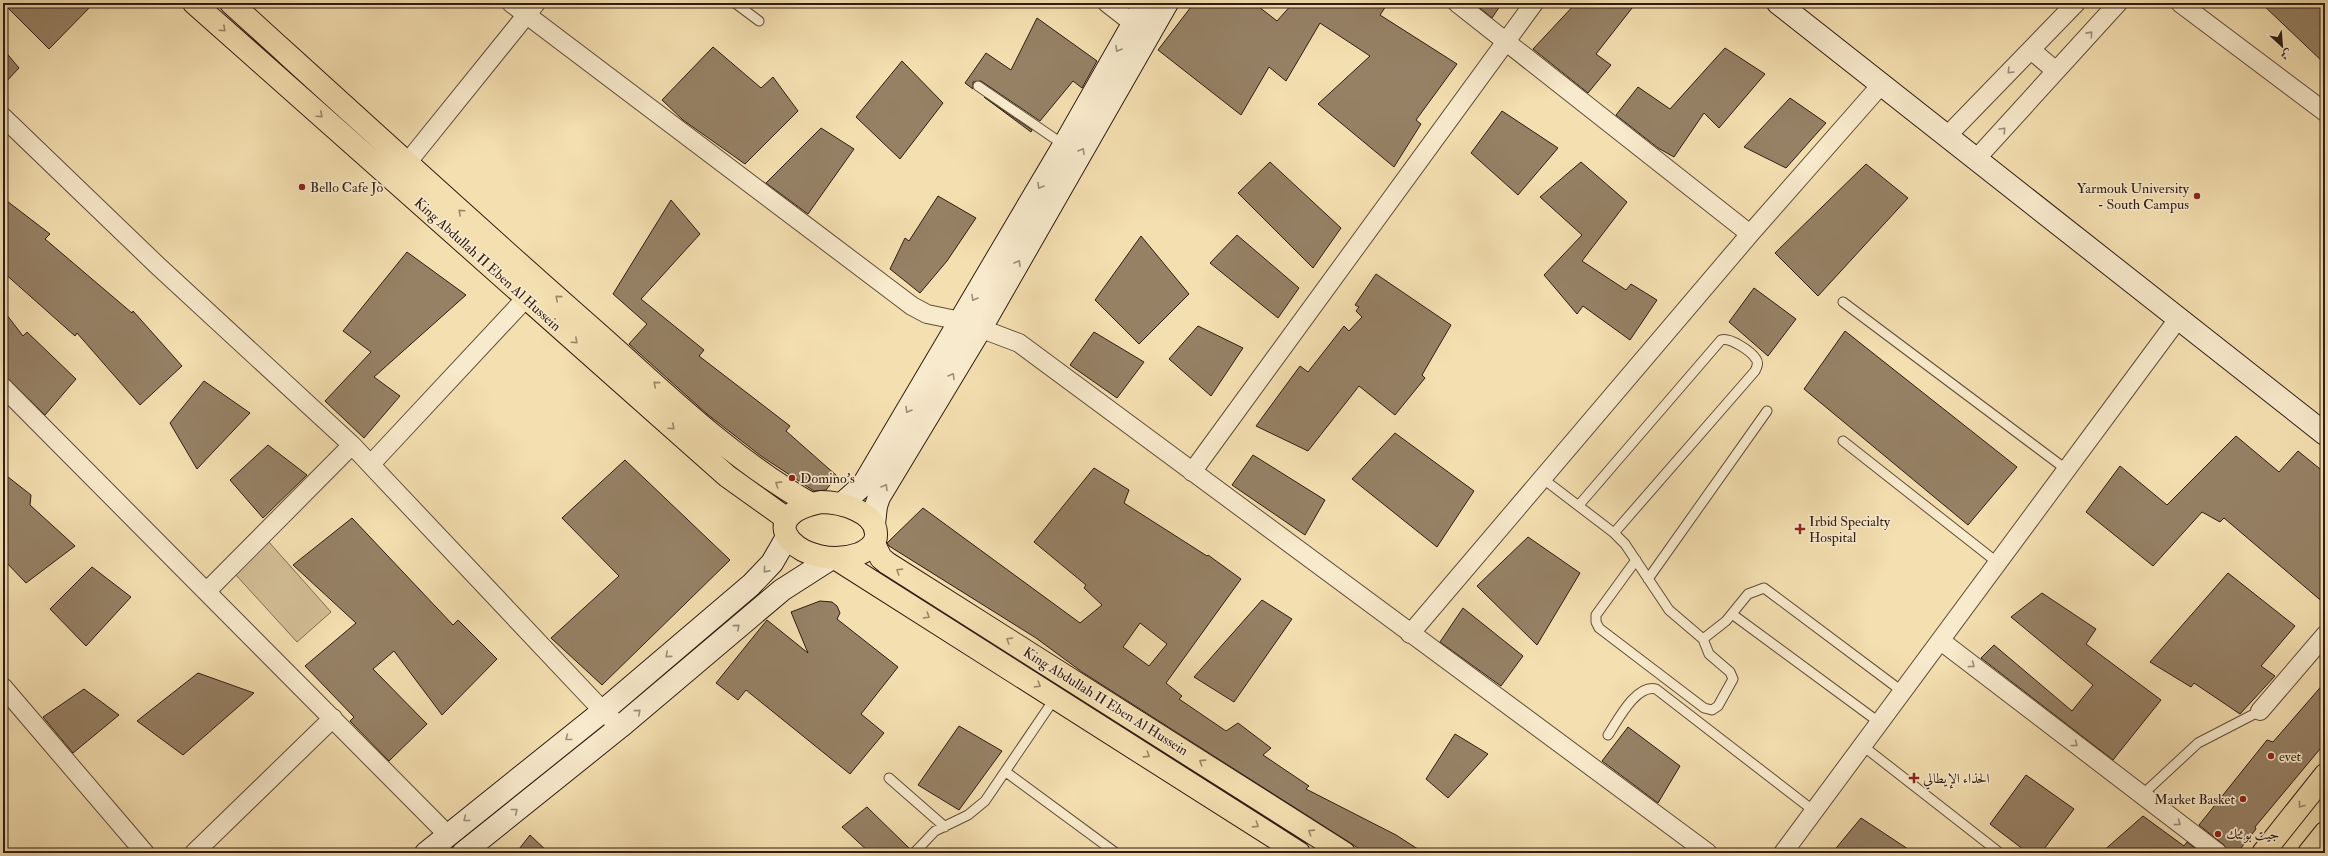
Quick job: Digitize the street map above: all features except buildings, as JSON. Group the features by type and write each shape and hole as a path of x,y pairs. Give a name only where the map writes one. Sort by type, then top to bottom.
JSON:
{"main road":[{"name":"King Abdullah II Eben Al Hussein","path":"194,3 787,528"},
{"name":"King Abdullah II Eben Al Hussein","path":"231,3 407,163 724,444 766,477 811,504"},
{"path":"821,502 842,504 861,512 874,534 870,549 858,554 833,558 800,550 787,528 793,512 811,504 821,502"},
{"name":"King Abdullah II Eben Al Hussein","path":"874,534 881,558 887,563 1344,853"},
{"name":"King Abdullah II Eben Al Hussein","path":"833,558 1056,697 1299,853"},
{"path":"2264,853 2325,774"},
{"path":"2310,853 2325,833"}],"street":[{"path":"511,3 531,9 912,306 927,314 961,320 1019,343 1410,634 1708,853"},
{"path":"1107,3 1141,29"},
{"path":"874,534 876,506 879,497 981,328 1141,29 1145,3"},
{"path":"842,504 863,485 1064,145 1141,29 1167,3"},
{"path":"1457,3 1750,234"},
{"path":"1192,472 1534,3"},
{"path":"1778,3 1880,86 1947,136 2325,434"},
{"path":"1947,136 2076,3"},
{"path":"1976,159 2118,3"},
{"path":"2180,3 2325,112"},
{"path":"407,163 531,9"},
{"path":"2031,50 2056,71"},
{"path":"1410,634 1750,234 1880,86"},
{"path":"3,117 158,266 352,444 603,711 620,727"},
{"path":"371,464 526,298"},
{"path":"1782,853 1941,641 2178,319"},
{"path":"3,387 447,834"},
{"path":"206,591 352,444"},
{"path":"426,853 447,834 603,711 762,574 772,563 787,528"},
{"path":"463,853 620,727 771,598 798,578 833,558"},
{"path":"2260,711 2325,635"},
{"path":"1941,641 2218,853"},
{"path":"3,687 145,853"},
{"path":"194,853 333,718"}],"lane":[{"path":"735,3 759,21"},
{"path":"978,86 1064,145"},
{"path":"1843,302 2067,470"},
{"path":"1579,504 1721,340 1731,340 1755,358 1757,363 1755,371 1614,532"},
{"path":"1648,579 1766,411"},
{"path":"1843,440 1998,563"},
{"path":"1542,478 1579,504 1614,532 1636,560 1669,610 1703,639 1709,654 1730,672 1733,679 1718,706 1712,710 1704,708 1599,628 1596,622 1596,615 1636,560"},
{"path":"1703,639 1720,626 1748,594 1754,590 1764,588 1903,692"},
{"path":"1732,614 1880,723"},
{"path":"1608,735 1637,694 1646,688 1656,689 1814,811"},
{"path":"914,853 928,837 978,809 1006,772 1056,697"},
{"path":"2142,795 2198,743 2260,711"},
{"path":"1863,746 2000,853"},
{"path":"1006,772 1116,853"},
{"path":"889,778 945,827"}],"shaded area":[{"path":"268,541 331,612 297,642 235,574"}],"place":[{"name":"Bello Cafe Jo","path":"302,187"},
{"name":"Yarmouk University - South Campus","path":"2197,196"},
{"name":"Domino's","path":"792,478"},
{"name":"Irbid Specialty Hospital","path":"1800,529"},
{"name":"evet","path":"2271,756"},
{"name":"الحذاء الإيطالي","path":"1914,778"},
{"name":"Market Basket","path":"2243,799"},
{"name":"جيت بوئتك","path":"2218,834"}]}
